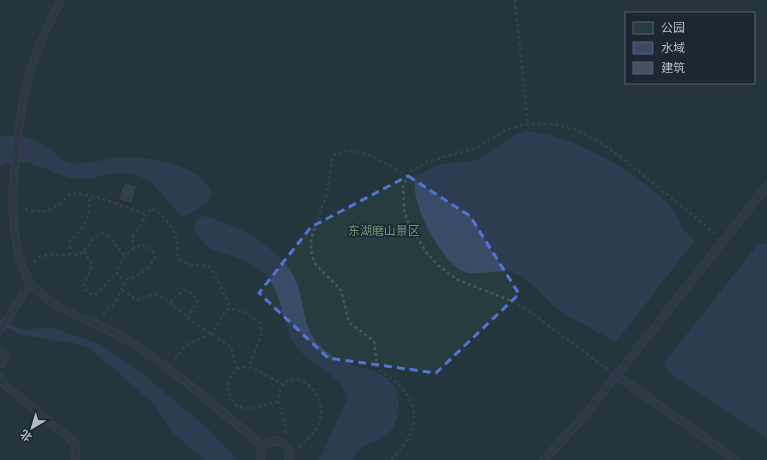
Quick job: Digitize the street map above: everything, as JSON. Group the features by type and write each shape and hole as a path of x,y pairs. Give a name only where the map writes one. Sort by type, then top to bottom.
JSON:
{"lane":[{"path":"61,0 42,37 31,69 18,123 13,168 11,206 13,244 23,273 30,283 52,303 103,326 128,340 166,368 263,446"},
{"path":"544,460 580,420 767,186"},
{"path":"0,331 30,283"},
{"path":"0,349 5,355 0,364"},
{"path":"616,375 736,460"},
{"path":"0,378 6,386 74,442 76,449 75,460"},
{"path":"261,460 260,453 263,446 273,440 284,443 289,452 289,460"}],"path":[{"path":"514,0 528,124"},
{"path":"616,375 517,303 506,297 474,287 458,280 439,266 428,255 407,220 403,202 403,186 410,172 426,162 476,148 508,129 528,124 553,124 576,130 598,141 622,158 723,240"},
{"path":"390,460 401,450 412,431 414,420 412,405 399,385 377,367 374,341 348,319 341,290 314,262 311,250 311,239 327,192 334,155 348,151 371,156 407,176"},
{"path":"11,206 42,212 53,209 71,194 90,197 147,215"},
{"path":"70,255 70,241 83,228 88,220 90,197"},
{"path":"134,248 132,238 151,208 160,214 170,227 177,240 177,254 182,261 206,266 212,269 232,308"},
{"path":"23,273 38,257 45,254 76,255 84,251 97,235 103,233 110,238 125,256"},
{"path":"84,251 92,265 84,283 85,290 89,294 96,294 116,273 118,265 134,248 142,245 148,247 154,252 154,258 145,271 126,279 120,278 116,273"},
{"path":"95,323 99,317 113,306 126,279"},
{"path":"122,290 138,300 155,294 170,303 186,317 232,349 237,370"},
{"path":"170,303 184,290 192,293 198,302 186,317"},
{"path":"166,368 186,345 210,334 225,311 232,308 249,314 262,326 249,367"},
{"path":"278,401 246,408 235,403 229,396 227,383 237,370 249,367 284,385"},
{"path":"284,443 285,426 278,401 280,392 284,385 292,380 303,381 316,392 321,405 319,420 314,432 305,442 289,452"}],"highlighted area":[{"path":"408,176 470,216 519,294 436,373 328,358 259,293 311,227"}],"green space":[{"name":"东湖磨山景区","path":"0,0 767,0 767,460 0,460"}],"water":[{"path":"526,131 544,133 563,139 603,157 623,169 641,181 670,206 684,230 694,241 616,342 565,314 548,301 524,278 512,272 499,271 472,273 465,272 456,267 446,257 437,244 428,230 421,214 415,186 416,176 438,165 477,160 513,136"},
{"path":"0,136 21,137 39,142 63,160 77,164 125,157 162,161 189,170 200,177 208,185 212,195 207,202 199,208 182,216 156,187 144,178 137,175 121,173 81,179 65,176 36,165 17,161 8,162 0,166"},
{"path":"203,216 230,225 244,232 258,240 281,259 297,283 310,331 319,345 329,354 341,361 376,372 391,382 396,389 399,404 395,423 388,434 375,442 361,447 352,460 319,460 347,399 346,392 335,378 297,348 287,329 275,289 262,272 247,261 214,250 203,242 194,226 197,218"},
{"path":"759,243 767,244 767,438 671,374 664,365 667,359"},
{"path":"0,319 22,329 54,328 102,345 144,375 207,428 238,460 205,460 174,434 154,404 100,357 84,346 22,335 0,324"}],"building":[{"path":"124,182 137,186 132,204 118,200"}]}
